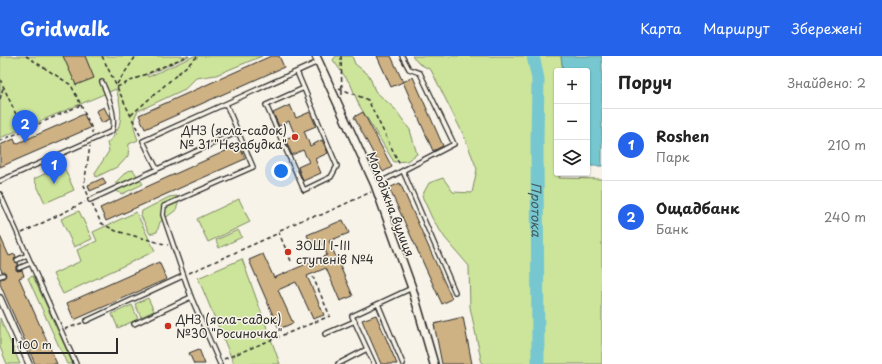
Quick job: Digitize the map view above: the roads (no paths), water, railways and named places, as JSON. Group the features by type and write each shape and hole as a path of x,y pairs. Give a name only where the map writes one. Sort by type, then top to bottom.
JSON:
{"street":[{"name":"Молодіжна вулиця","path":"317,59 376,188 412,288 434,364"},
{"path":"0,298 29,364"}],"lane":[{"path":"376,188 403,171 454,144 420,73 409,69 402,56"},
{"path":"157,169 143,141 297,72 317,59"},
{"path":"297,72 304,88 337,166 332,178 304,190 266,105 304,88"},
{"path":"0,181 112,131 114,125 109,98 102,82"},
{"path":"219,363 183,276 163,215 164,206 253,167 226,104"},
{"path":"90,200 238,132"},
{"path":"403,171 455,292"},
{"path":"0,194 76,364"},
{"path":"17,260 27,255"},
{"path":"19,268 31,263"},
{"path":"86,321 183,276"},
{"path":"374,364 352,316 412,288"},
{"path":"134,324 191,297"},
{"path":"378,304 403,364"},
{"path":"325,334 355,321"},
{"path":"338,364 368,350"}],"water":[{"path":"561,56 602,56 602,166 590,166 590,68 563,68"}],"waterway":[{"name":"Протока","path":"533,56 538,79 538,364"}],"place":[{"name":"ДНЗ (ясла-садок) № 31 \"Незабудка\"","path":"295,137"},
{"name":"Ощадбанк","path":"25,143"},
{"name":"Roshen","path":"54,184"},
{"name":"ЗОШ І-ІІІ ступенів №4","path":"288,252"},
{"name":"ДНЗ (ясла-садок) №30 \"Росиночка\"","path":"168,326"}]}
